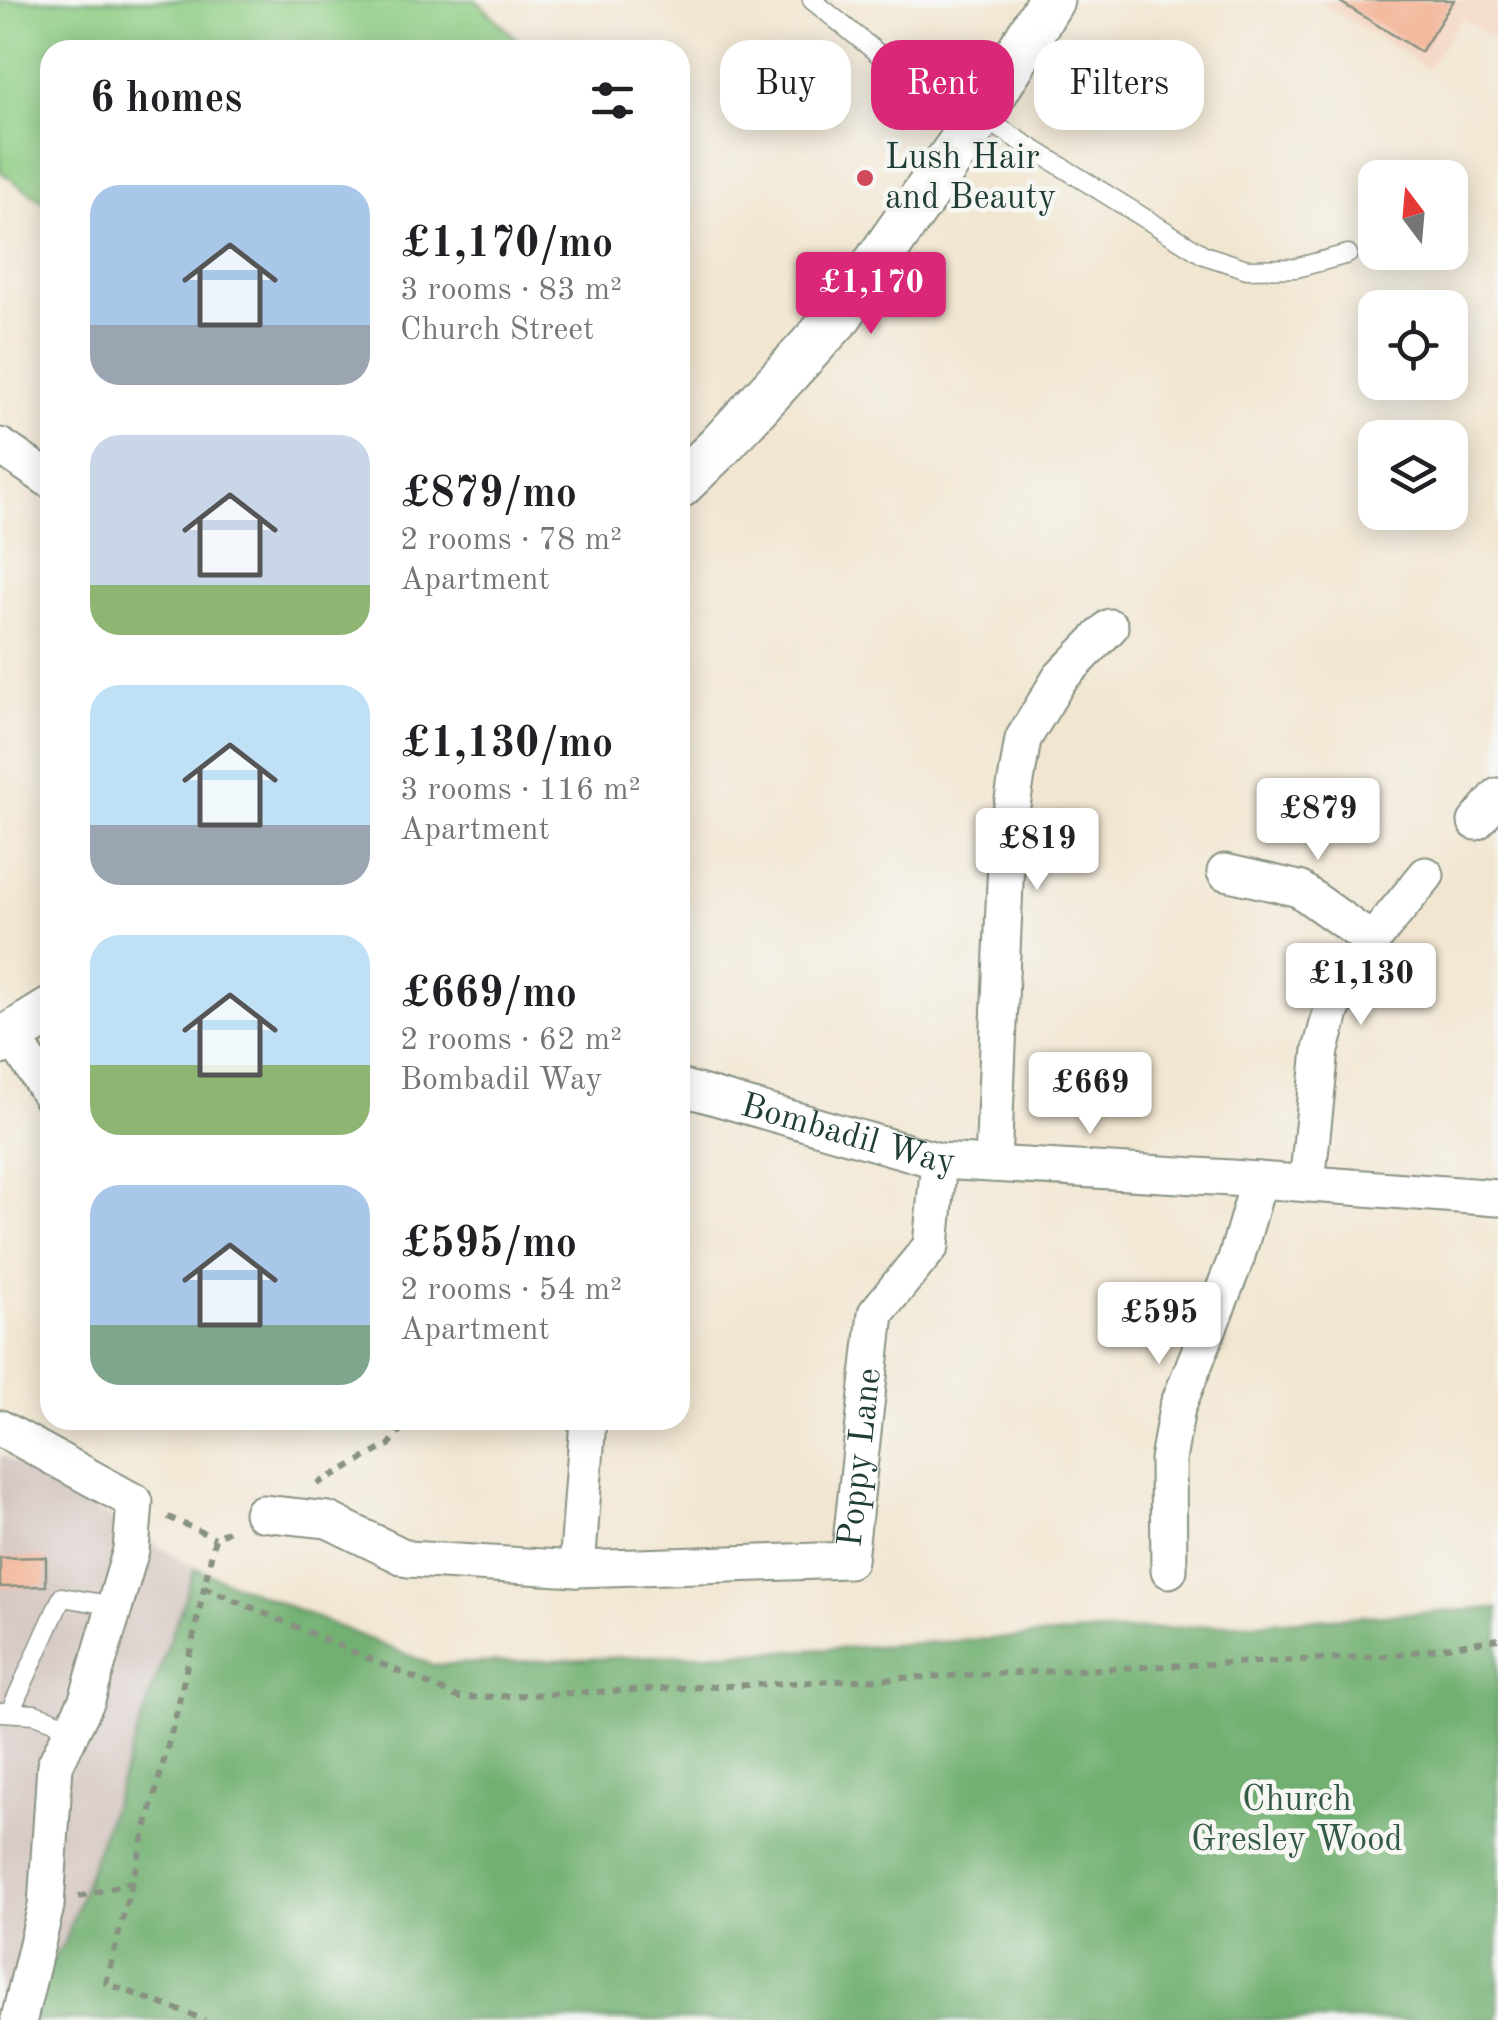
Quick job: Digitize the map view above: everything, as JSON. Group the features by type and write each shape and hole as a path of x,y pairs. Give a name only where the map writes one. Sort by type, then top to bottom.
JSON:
{"street":[{"path":"1014,59 1051,0"},
{"path":"690,474 839,316 969,130"},
{"path":"0,446 40,473"},
{"path":"993,1164 1007,836 1023,739 1060,678 1110,627"},
{"path":"1225,872 1299,889 1372,941"},
{"path":"1308,1184 1322,1050 1332,1009 1372,941 1426,876"},
{"path":"40,1017 6,1038 40,1083"},
{"name":"Bombadil Way","path":"690,1090 939,1161 1498,1198"},
{"name":"Poppy Lane","path":"262,1513 328,1520 408,1559 577,1569 849,1560 876,1313 931,1246 939,1161"},
{"path":"1169,1570 1168,1460 1177,1408 1236,1258 1259,1180"},
{"path":"0,1428 135,1502 131,1550 87,1700 56,1765 46,1906 19,2019"},
{"path":"577,1569 587,1430"}],"lane":[{"path":"812,0 871,44"},
{"path":"989,130 1204,255 1247,269 1296,268 1348,254"},
{"path":"73,1728 36,1714 5,1712 62,1598 115,1606"}],"path":[{"path":"204,2020 106,1983 178,1707 215,1538 390,1445 401,1430"},
{"path":"135,1502 215,1538"},
{"path":"204,1587 460,1698 1388,1656 1498,1638"},
{"path":"46,1906 132,1882"}],"shaded area":[{"path":"1317,0 1498,0 1498,43 1462,18 1428,68"},
{"path":"0,1454 195,1568 64,1945 4,2020 0,2020"}],"green space":[{"path":"0,0 476,0 518,40 40,40 40,199 0,171"},
{"name":"Church Gresley Wood","path":"195,1568 432,1665 811,1650 1498,1608 1498,2020 4,2020 64,1944"}],"building":[{"path":"1337,0 1454,0 1421,52"},
{"path":"46,1557 46,1586 0,1587 0,1558"}],"place":[{"name":"Lush Hair and Beauty","path":"865,178"}]}
